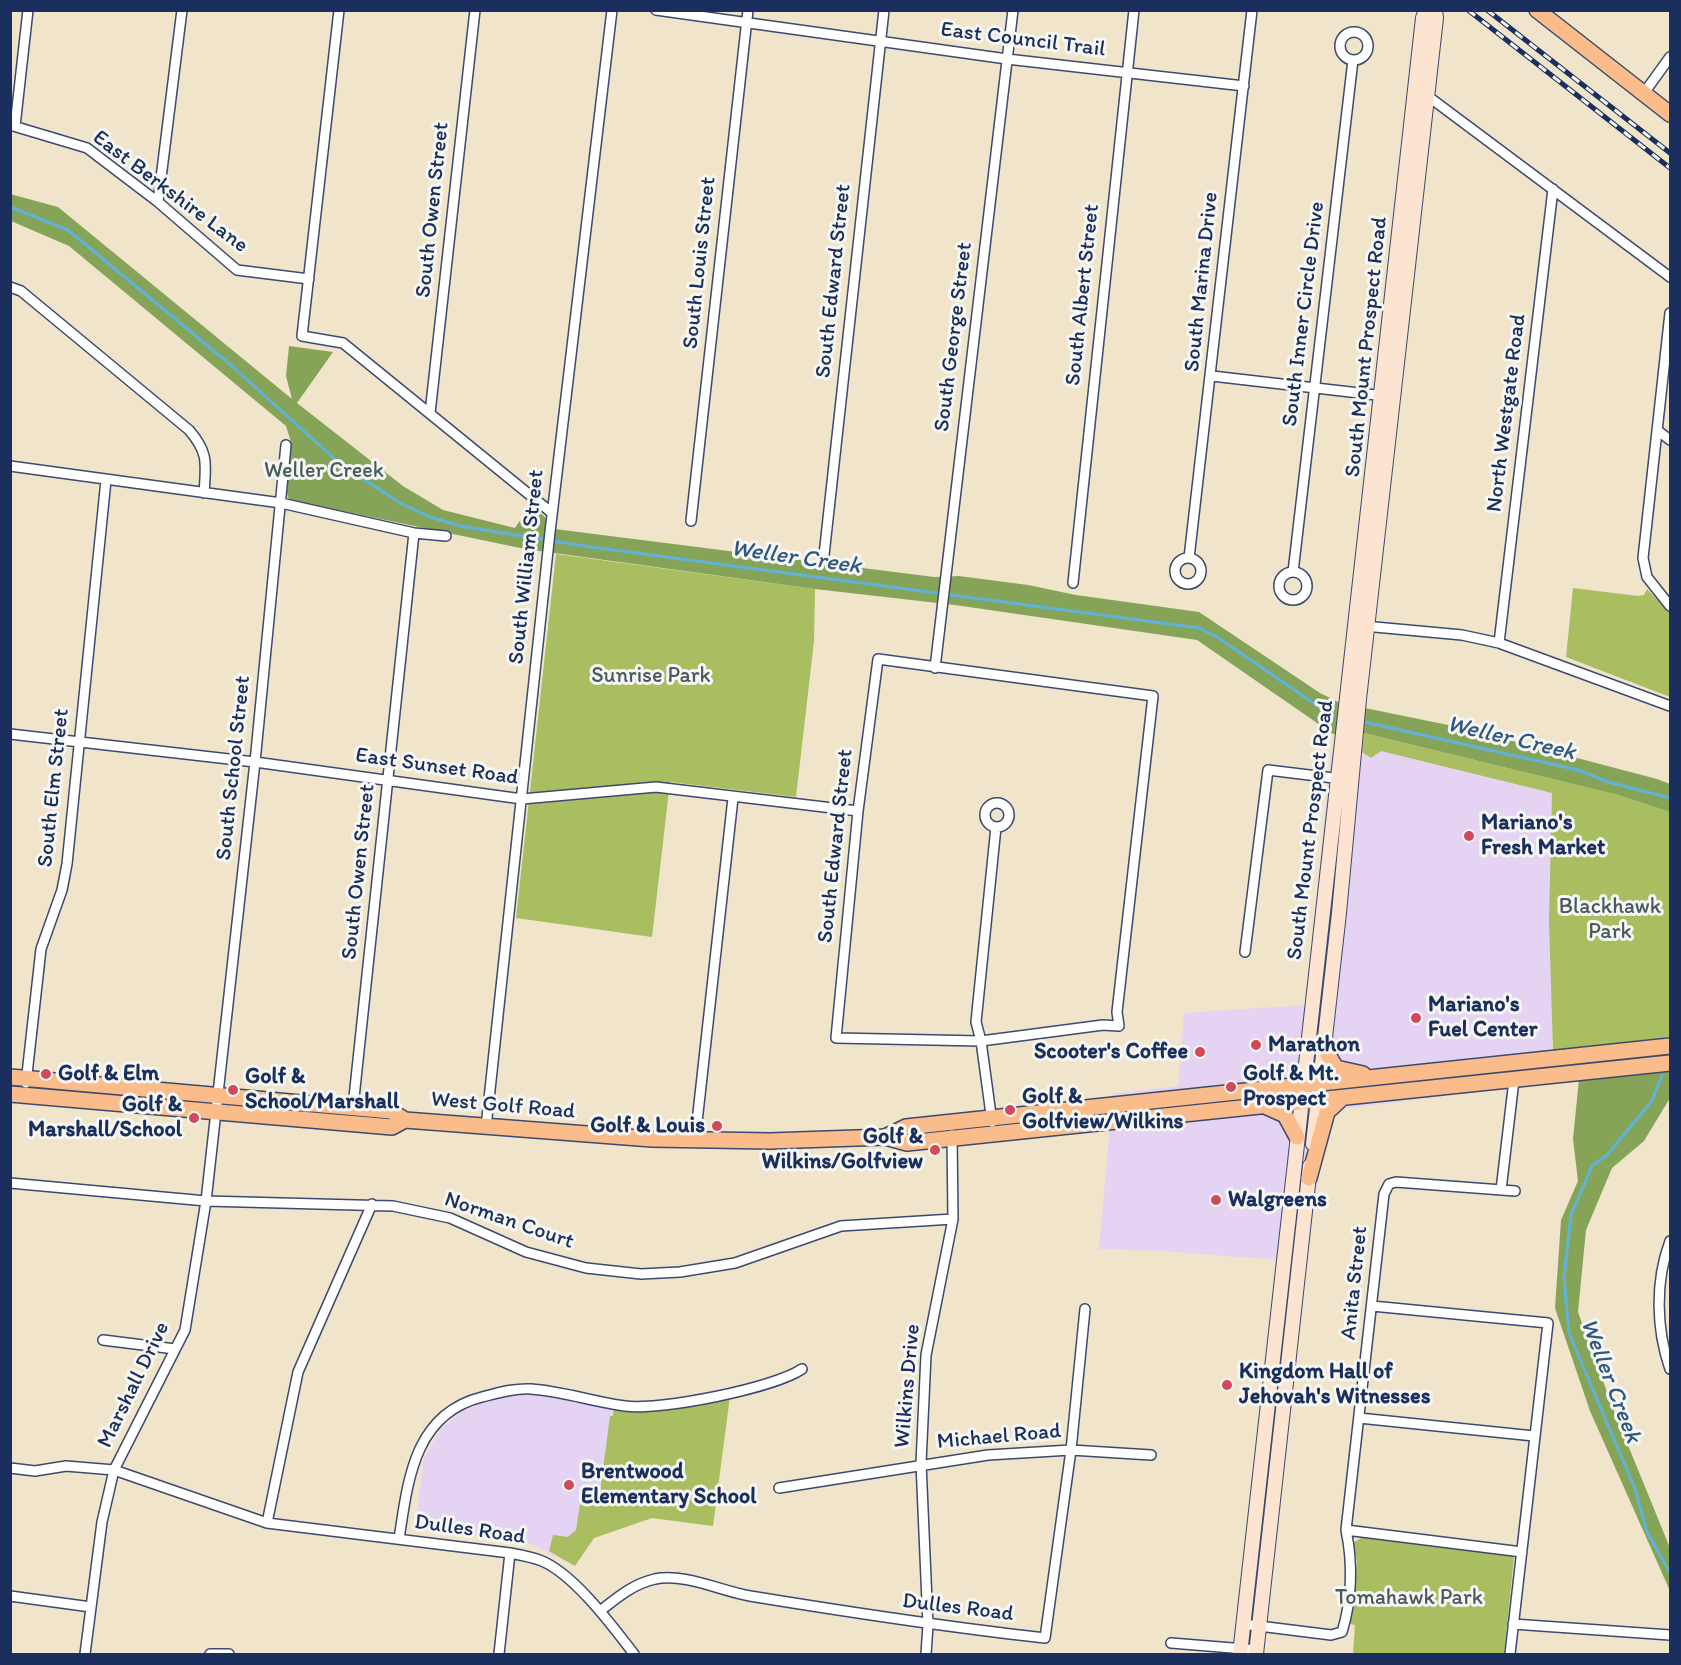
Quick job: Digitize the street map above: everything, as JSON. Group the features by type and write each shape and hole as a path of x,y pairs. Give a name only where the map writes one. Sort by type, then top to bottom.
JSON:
{"main road":[{"path":"1537,10 1671,114"},
{"name":"South Mount Prospect Road","path":"1256,1652 1321,1084 1347,754 1422,93 1425,12"},
{"name":"South Mount Prospect Road","path":"1240,1652 1302,1086 1345,779"},
{"path":"1325,1041 1332,1063 1342,1071 1389,1076 1671,1046"},
{"name":"West Golf Road","path":"10,1077 391,1111 405,1120 486,1128 695,1140 885,1137 907,1143 993,1136 1671,1063"},
{"name":"West Golf Road","path":"885,1137 906,1127 991,1120 1389,1076"},
{"name":"West Golf Road","path":"18,1095 392,1127 405,1120"},
{"path":"1309,1178 1326,1112 1341,1099"},
{"path":"1267,1107 1285,1115 1297,1137"}],"street":[{"path":"13,126 28,10"},
{"path":"158,202 182,10"},
{"path":"339,10 302,336 342,343 552,513"},
{"name":"South Owen Street","path":"430,413 475,10"},
{"name":"South William Street","path":"486,1128 552,513 612,10"},
{"name":"East Council Trail","path":"656,10 880,43 1244,86"},
{"name":"South Louis Street","path":"691,521 748,10"},
{"name":"South Edward Street","path":"824,555 884,10"},
{"name":"South George Street","path":"934,668 1013,10"},
{"name":"South Albert Street","path":"1073,583 1134,10"},
{"name":"South Marina Drive","path":"1189,558 1212,376 1252,10"},
{"path":"1644,93 1671,57"},
{"name":"South Inner Circle Drive","path":"1293,572 1353,60"},
{"path":"1422,93 1671,277"},
{"name":"East Berkshire Lane","path":"13,126 87,148 158,202 237,270 309,279"},
{"name":"North Westgate Road","path":"1499,642 1553,189"},
{"path":"10,287 21,291 189,430 201,444 206,460 204,493"},
{"path":"1671,314 1643,558 1647,576 1671,606"},
{"path":"1212,376 1388,396"},
{"path":"1657,430 1671,440"},
{"name":"South School Street","path":"216,1096 255,762 286,445"},
{"path":"10,466 281,503 414,533 446,536"},
{"name":"South Elm Street","path":"18,1095 27,1079 41,949 62,890 67,864 106,480"},
{"name":"South Owen Street","path":"353,1107 414,533"},
{"path":"1361,626 1462,635 1499,642 1671,706"},
{"name":"South Edward Street","path":"934,668 878,659 858,811 836,1038 981,1041"},
{"path":"934,668 1153,696 1117,1012 1119,1026 1103,1025 981,1041"},
{"name":"East Sunset Road","path":"10,734 255,762 522,800 656,787 733,798 858,811"},
{"path":"1245,952 1268,770 1345,779"},
{"path":"695,1140 733,798"},
{"path":"993,1136 981,1041 976,1022 996,827"},
{"path":"1514,1080 1501,1190 1515,1191"},
{"name":"Marshall Drive","path":"85,1654 102,1522 114,1470 185,1330 206,1201 216,1096"},
{"name":"Wilkins Drive","path":"926,1654 928,1625 921,1464 926,1354 953,1219 951,1124"},
{"name":"Anita Street","path":"1259,1626 1331,1635 1342,1632 1346,1620 1352,1558 1346,1530 1384,1194 1389,1184 1396,1182 1501,1190"},
{"name":"Norman Court","path":"10,1183 206,1201 372,1204 450,1218 526,1252 586,1268 641,1274 680,1272 735,1263 841,1226 953,1219"},
{"path":"267,1523 298,1372 372,1204"},
{"path":"1670,1367 1658,1307 1662,1263 1671,1241"},
{"path":"1372,1306 1548,1323 1510,1654"},
{"path":"1071,1450 1085,1309"},
{"path":"103,1340 174,1349"},
{"path":"399,1539 406,1490 424,1437 443,1416 463,1401 504,1391 531,1389 628,1407 688,1402 789,1378 802,1369"},
{"path":"1359,1418 1534,1437"},
{"name":"Dulles Road","path":"10,1468 35,1471 66,1466 114,1470 267,1523 510,1553 544,1562 564,1576 600,1611 627,1590 657,1579 674,1580 738,1594 928,1625 1045,1638 1071,1450"},
{"name":"Michael Road","path":"779,1488 988,1455 1071,1450 1151,1455"},
{"path":"1346,1530 1522,1552"},
{"path":"498,1654 510,1553"},
{"path":"10,1596 91,1607"},
{"path":"600,1611 634,1654"},
{"path":"1243,1624 1259,1626"},
{"path":"1513,1624 1671,1635"},
{"path":"1171,1643 1256,1652"},
{"path":"210,1653 229,1654"}],"shaded area":[{"path":"1381,750 1552,793 1552,1082 1335,1110 1328,1121 1305,1262 1163,1251 1099,1249 1113,1094 1178,1086 1184,1013 1306,1005 1331,752 1362,752 1371,758"},
{"name":"Brentwood Elementary School","path":"528,1393 614,1409 644,1409 713,1526 652,1518 594,1538 575,1566 527,1542 415,1527 424,1458 441,1428 462,1412 492,1398"}],"green space":[{"name":"Weller Creek","path":"10,194 58,207 292,399 286,376 289,346 333,352 297,403 403,486 443,510 515,528 530,505 545,517 547,528 934,577 959,576 1199,612 1320,693 1340,703 1463,728 1657,779 1670,784 1670,812 1618,795 1364,733 1333,734 1197,640 955,605 815,589 525,549 294,501 288,498 287,492 291,442 286,426 69,246 11,221"},
{"name":"Sunrise Park","path":"556,554 815,589 814,641 796,797 670,782 652,937 516,918"},
{"path":"1573,588 1638,596 1644,595 1647,589 1670,613 1670,697 1566,657"},
{"name":"Blackhawk Park","path":"1364,733 1618,795 1670,812 1670,1037 1553,1051 1549,921 1552,793 1381,751 1371,758 1362,752"},
{"name":"Weller Creek","path":"1670,1037 1670,1098 1644,1141 1612,1168 1586,1230 1578,1312 1614,1411 1670,1548 1670,1591 1590,1411 1555,1308 1561,1220 1578,1181 1573,1139 1579,1079 1649,1071"},
{"path":"730,1396 713,1526 652,1518 594,1538 575,1566 549,1551 553,1535 568,1537 576,1530 581,1498 599,1500 610,1416 613,1416 614,1409 644,1409"},
{"name":"Tomahawk Park","path":"1364,1536 1507,1554 1514,1557 1504,1654 1353,1654 1355,1625 1350,1624 1357,1562 1353,1543"}],"waterway":[{"name":"Weller Creek","path":"10,207 68,230 232,366 338,462 400,503 430,517 460,526 591,547 1199,628 1217,637 1334,717"},
{"name":"Weller Creek","path":"1360,721 1578,770 1608,782 1670,798"},
{"name":"Weller Creek","path":"1662,1076 1651,1102 1607,1155 1592,1166 1571,1215 1564,1277 1569,1333 1635,1489 1647,1532 1670,1573"}],"railway":[{"path":"1468,10 1670,168"},
{"path":"1487,10 1670,153"}],"place":[{"name":"Mariano's Fresh Market","path":"1469,836"},
{"name":"Mariano's Fuel Center","path":"1416,1018"},
{"name":"Marathon","path":"1256,1045"},
{"name":"Scooter's Coffee","path":"1200,1052"},
{"name":"Golf & Elm","path":"46,1074"},
{"name":"Golf & Mt. Prospect","path":"1231,1087"},
{"name":"Golf & School/Marshall","path":"233,1090"},
{"name":"Golf & Golfview/Wilkins","path":"1010,1110"},
{"name":"Golf & Marshall/School","path":"194,1118"},
{"name":"Golf & Louis","path":"717,1126"},
{"name":"Golf & Wilkins/Golfview","path":"935,1150"},
{"name":"Walgreens","path":"1216,1200"},
{"name":"Kingdom Hall of Jehovah's Witnesses","path":"1227,1385"},
{"name":"Brentwood Elementary School","path":"569,1485"}]}
